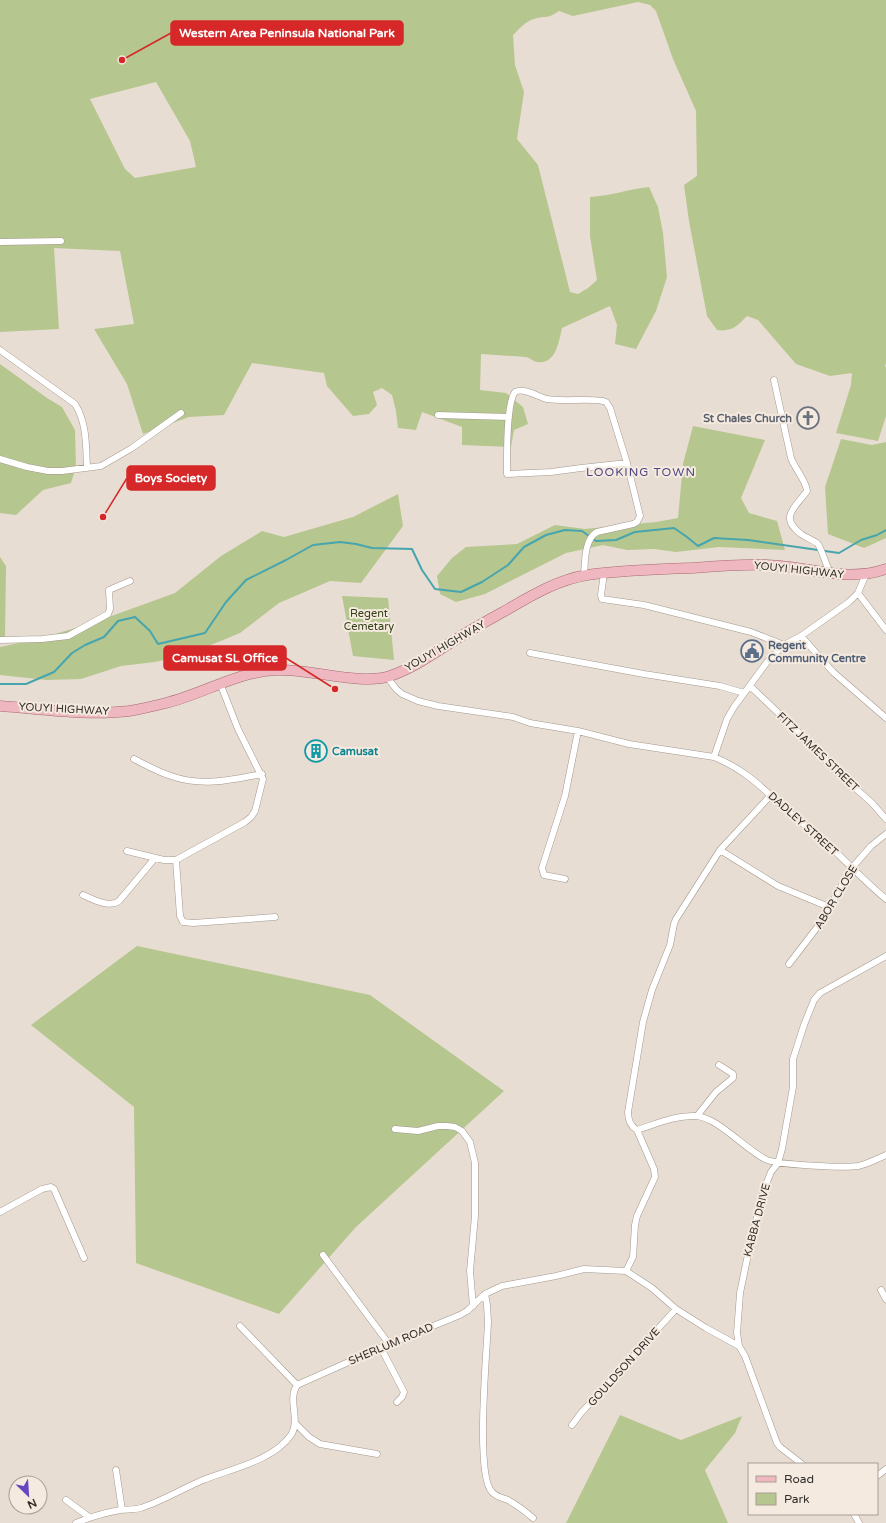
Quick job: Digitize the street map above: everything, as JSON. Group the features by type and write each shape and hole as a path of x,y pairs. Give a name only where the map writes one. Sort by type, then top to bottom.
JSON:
{"main road":[{"name":"YOUYI HIGHWAY","path":"0,706 83,712 128,711 169,703 240,676 275,670 305,671 369,679 387,677 408,669 458,637 538,593 568,580 584,576 751,564 785,566 830,573 866,574 886,569"}],"street":[{"path":"0,242 61,241"},
{"path":"0,350 75,404 81,413 84,423 87,468"},
{"path":"774,380 791,458 806,486 807,491 792,509 790,520 794,528 800,534 818,544 830,573"},
{"path":"584,576 586,550 592,535 597,532 633,524 639,519 638,507 627,463 610,408 606,402 598,400 559,401 546,399 521,390 517,390 515,392 512,397 510,417 507,474 551,472 627,463"},
{"path":"0,458 27,467 48,471 62,471 101,466 107,464 136,445 181,413"},
{"path":"438,415 510,417"},
{"path":"604,574 601,595 602,600 644,605 744,630 784,646"},
{"path":"714,757 727,719 767,662 784,646 849,602 858,593 866,574"},
{"path":"0,640 59,638 76,632 108,614 110,609 109,590 130,581"},
{"path":"858,593 886,630"},
{"path":"800,636 833,672 886,718"},
{"path":"530,653 636,673 720,686 744,693"},
{"name":"DADLEY STREET","path":"387,677 396,690 418,701 454,709 513,717 530,723 578,731 628,744 714,757 745,773 822,839 851,869 886,899"},
{"path":"127,851 170,861 176,860 245,822 255,811 263,784 262,774 238,729 220,683"},
{"name":"FITZ JAMES STREET","path":"750,686 872,803 886,819"},
{"path":"565,879 544,875 542,868 565,796 578,731"},
{"path":"134,759 169,776 192,782 206,783 262,774"},
{"path":"740,1346 706,1328 676,1309 652,1288 626,1270 633,1257 637,1216 656,1177 638,1130 633,1128 630,1123 628,1112 643,1022 652,990 670,945 676,919 720,850 771,795"},
{"name":"ABOR CLOSE","path":"789,964 813,934 851,869 872,846 886,834"},
{"path":"720,850 778,886 830,907"},
{"path":"83,895 109,904 115,904 155,858"},
{"path":"176,860 180,916 183,922 193,923 275,917"},
{"name":"KABBA DRIVE","path":"801,1463 777,1443 740,1346 737,1333 737,1315 740,1293 751,1240 767,1182 771,1172 778,1163 785,1138 793,1087 793,1059 814,1000 828,988 885,959"},
{"path":"697,1116 716,1092 733,1078 733,1074 731,1072 719,1065"},
{"path":"638,1130 668,1120 697,1116 715,1123 765,1159 778,1163 846,1167 865,1165 886,1155"},
{"path":"395,1129 418,1131 438,1126 455,1127 462,1131 470,1142 475,1163 475,1216 470,1272 473,1306"},
{"path":"0,1212 42,1189 51,1187 54,1189 84,1258"},
{"path":"323,1255 389,1344"},
{"name":"SHERLUM ROAD","path":"297,1385 389,1344 460,1315 473,1306 485,1294 502,1286 584,1269 626,1270"},
{"path":"881,1290 886,1299"},
{"path":"485,1294 488,1322 483,1440 487,1486 492,1493 520,1507 533,1518"},
{"name":"GOULDSON DRIVE","path":"572,1425 581,1413 676,1309"},
{"path":"76,1523 89,1518 122,1510 140,1508 202,1481 259,1459 276,1449 290,1436 294,1430 295,1423 293,1398 297,1385 240,1326"},
{"path":"381,1348 403,1388 404,1392 397,1402"},
{"path":"295,1423 309,1437 320,1444 377,1454"},
{"path":"878,1475 886,1469"},
{"path":"116,1470 122,1510"},
{"path":"66,1500 89,1518"}],"green space":[{"path":"0,0 886,0 886,416 878,441 836,433 851,385 852,373 830,376 796,364 758,320 747,316 734,328 717,330 707,316 689,221 684,185 697,176 696,111 673,59 656,11 650,5 638,2 573,16 559,11 549,16 531,20 513,35 515,65 524,92 517,139 538,165 570,292 578,294 597,280 590,236 590,197 642,188 649,187 658,207 663,233 667,277 656,311 636,349 615,344 617,325 610,306 562,328 556,351 548,360 543,362 537,362 527,357 481,354 480,390 506,393 523,407 528,424 514,430 511,447 462,445 462,427 422,412 416,430 398,428 392,395 382,388 373,392 377,405 369,414 353,416 327,386 324,373 252,363 224,415 189,417 143,434 127,384 94,329 134,324 120,251 54,248 59,329 0,332","holes":["156,82 190,141 196,167 135,178 125,169 90,99"]},
{"path":"0,364 62,407 75,430 76,467 71,483 43,490 16,515 0,513"},
{"path":"693,426 765,440 741,498 749,513 777,521 785,550 719,547 676,552 654,549 627,550 603,545 566,553 485,594 456,602 440,594 437,576 452,558 466,547 517,544 555,525 585,529 656,522 678,518 683,464"},
{"path":"841,439 872,445 886,442 886,538 864,548 828,534 825,487"},
{"path":"398,494 403,526 361,583 330,581 279,603 240,633 189,654 155,662 121,666 81,679 47,680 0,675 0,647 42,638 95,622 175,593 221,556 262,531 284,537 353,517"},
{"path":"0,557 6,566 5,638 0,638"},
{"name":"Regent Cemetary","path":"342,596 388,598 394,660 353,656"},
{"path":"137,946 370,995 504,1091 356,1227 279,1314 136,1263 134,1107 31,1025"},
{"path":"620,1415 681,1440 742,1416 735,1433 705,1470 728,1523 566,1523"}],"waterway":[{"path":"0,684 26,684 54,672 72,653 85,645 104,637 118,621 135,617 150,631 158,644 205,633 226,602 246,580 313,545 340,542 372,548 412,549 422,570 435,589 461,592 482,582 508,565 524,547 546,535 565,530 582,531 596,541 616,540 635,532 674,528 698,546 714,538 748,540 839,553 861,540 877,535 886,530"}],"place":[{"name":"Western Area Peninsula National Park","path":"122,60"},
{"name":"St Chales Church","path":"808,418"},
{"name":"Boys Society","path":"103,517"},
{"name":"Regent Community Centre","path":"752,651"},
{"name":"Camusat SL Office","path":"335,689"},
{"name":"Camusat","path":"316,751"}],"district":[{"name":"LOOKING TOWN","path":"641,472"}]}
